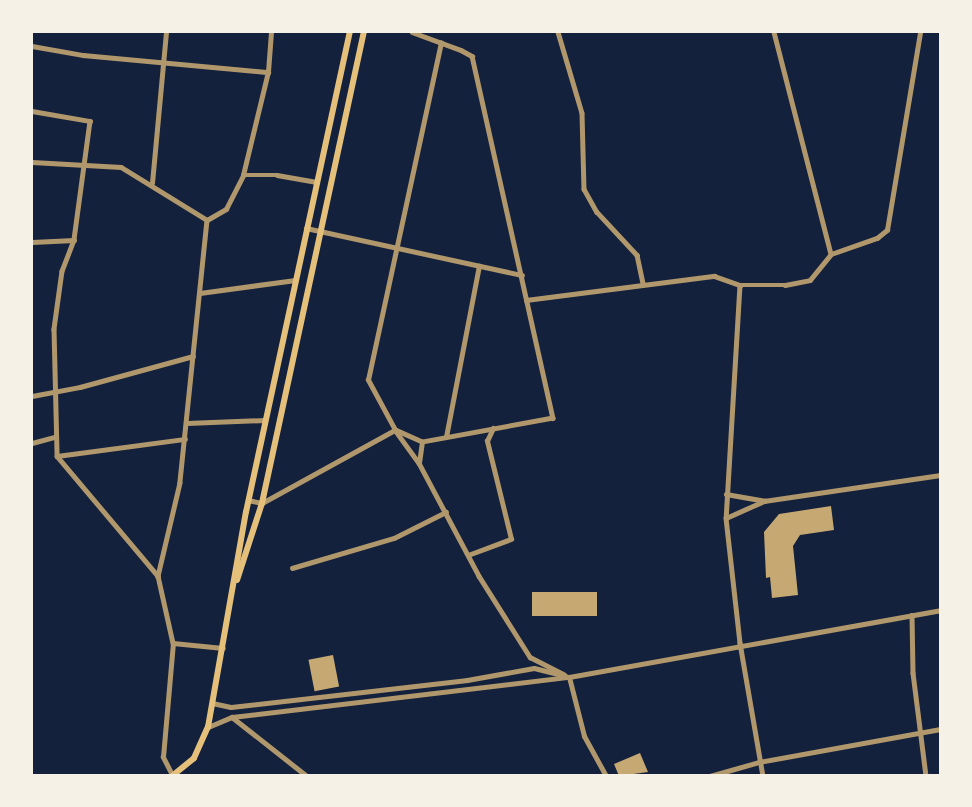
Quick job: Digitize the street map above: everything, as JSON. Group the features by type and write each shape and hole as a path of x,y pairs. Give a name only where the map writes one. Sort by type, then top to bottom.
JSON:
{"main road":[{"path":"172,776 194,758 208,727 248,500 294,280 350,32"},
{"path":"229,603 262,503 319,231 364,32"}],"street":[{"path":"152,183 166,61 166,32"},
{"path":"207,220 226,209 243,175 268,72 271,32"},
{"path":"394,430 422,442 553,418 472,56 412,32"},
{"path":"558,32 582,113 584,189 597,212 637,255 643,284"},
{"path":"774,32 831,254"},
{"path":"526,300 714,276 740,285 810,280 831,254 877,238 887,230 920,32"},
{"path":"441,44 368,380 394,430 419,463 468,555 530,657 569,677 584,736 606,776"},
{"path":"32,46 83,56 166,61 268,72"},
{"path":"32,111 90,121 86,167 74,240 62,271 54,329 57,456 158,576 173,643 163,757 172,776"},
{"path":"32,162 86,167 122,167 152,183 207,220"},
{"path":"243,175 277,175 316,182"},
{"path":"158,576 173,525 185,440 207,220"},
{"path":"306,228 522,275"},
{"path":"32,242 74,240"},
{"path":"446,437 479,266"},
{"path":"200,293 294,280"},
{"path":"740,285 726,518 740,643 763,776"},
{"path":"32,396 193,356"},
{"path":"187,423 265,420"},
{"path":"468,555 511,539 487,441 493,428"},
{"path":"248,500 262,503 394,430"},
{"path":"32,443 55,437"},
{"path":"57,456 185,440"},
{"path":"419,463 422,442"},
{"path":"726,518 764,501 940,476"},
{"path":"726,494 764,501"},
{"path":"292,568 394,538 446,512"},
{"path":"208,727 232,717 569,677 740,643 940,610"},
{"path":"912,615 919,734 926,776"},
{"path":"173,643 223,648"},
{"path":"212,703 231,707 467,680 534,668 569,677"},
{"path":"232,717 307,776"},
{"path":"710,776 759,762 940,729"}],"building":[{"path":"831,506 834,530 800,535 793,546 798,595 772,598 770,577 766,578 764,532 779,514"},
{"path":"532,592 597,592 597,616 532,616"},
{"path":"333,655 339,686 315,691 308,660"},
{"path":"640,753 648,772 619,776 614,764"}]}
